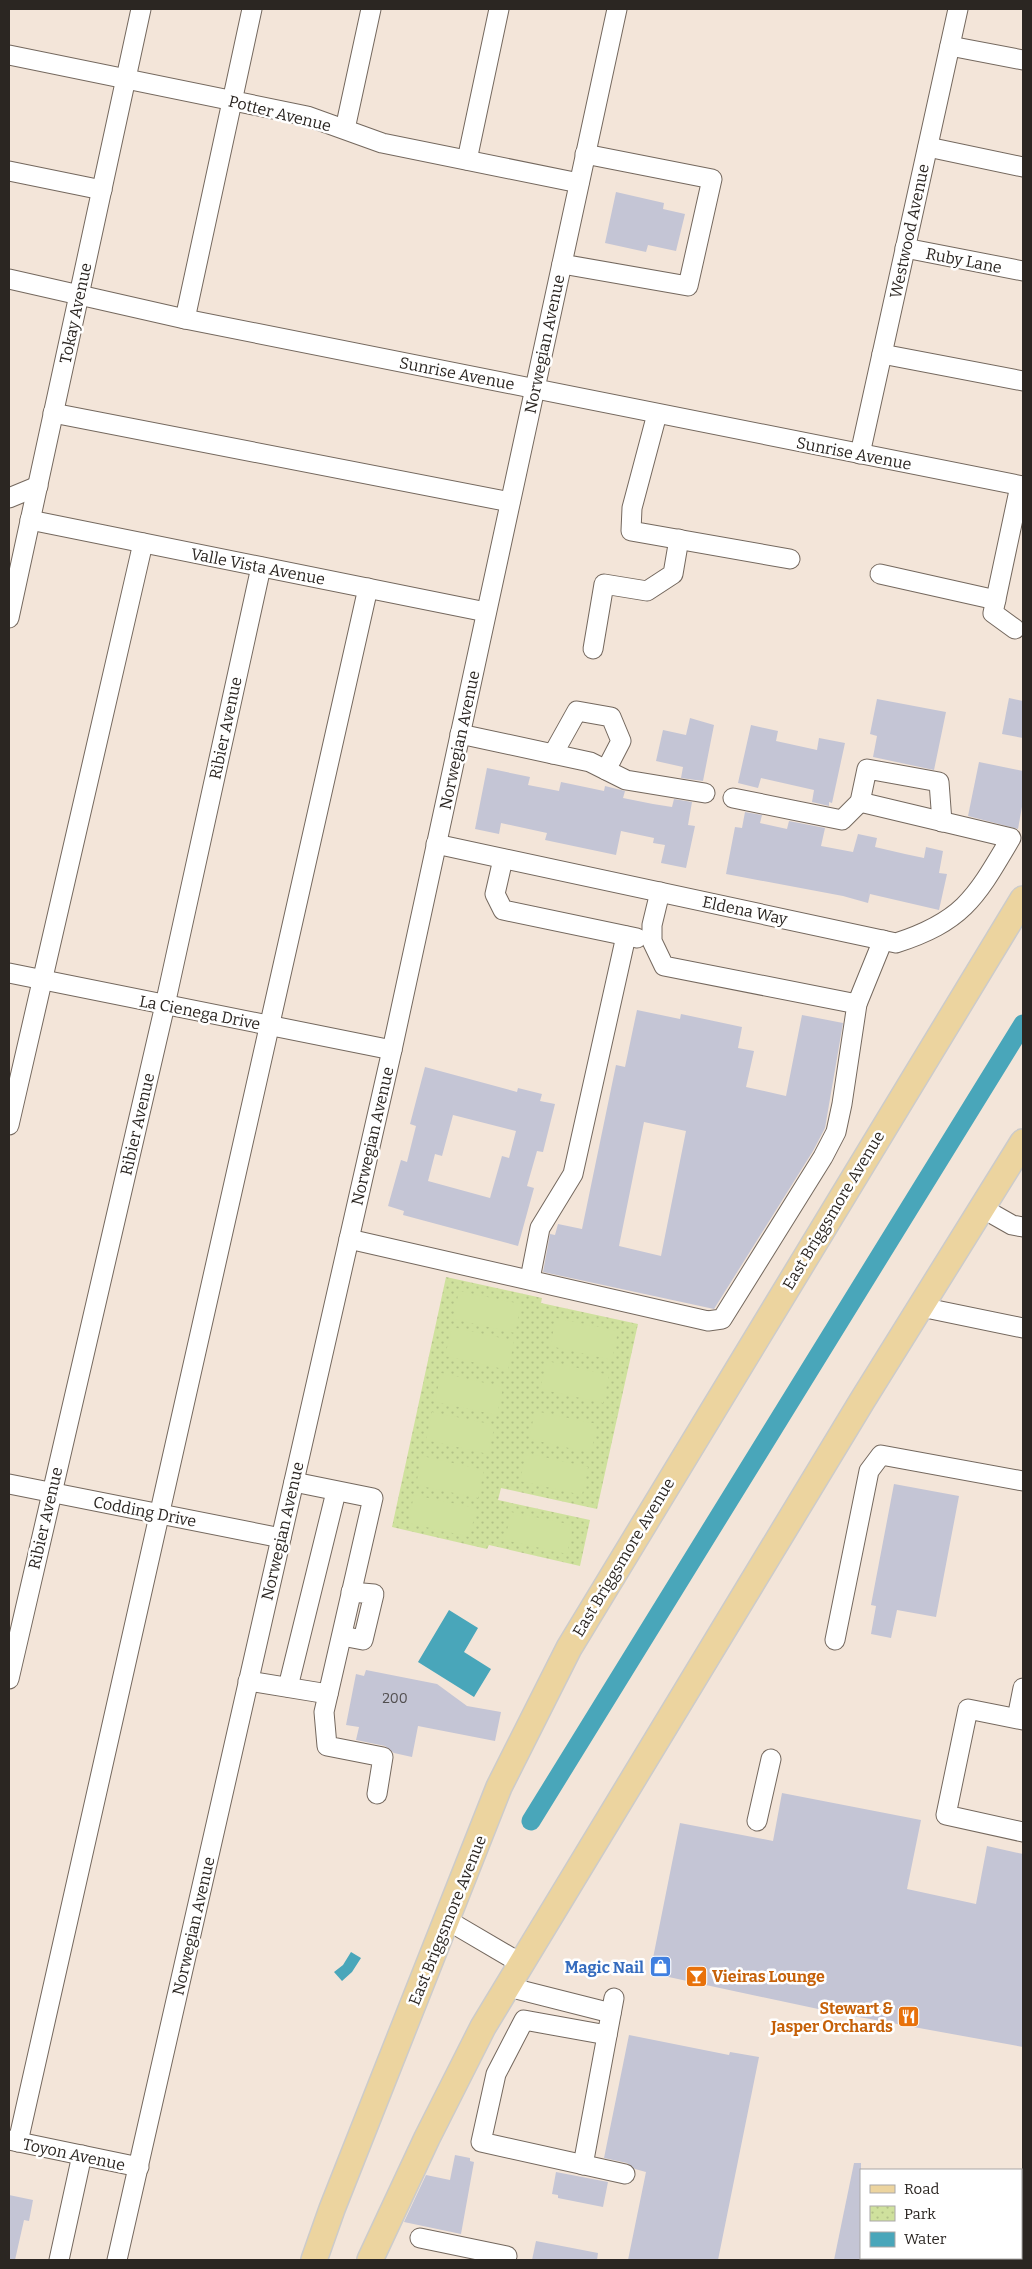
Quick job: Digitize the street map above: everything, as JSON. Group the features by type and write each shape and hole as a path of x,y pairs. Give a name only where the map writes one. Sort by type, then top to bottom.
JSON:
{"main road":[{"name":"East Briggsmore Avenue","path":"314,2260 332,2209 499,1788 569,1648 1023,898"},
{"path":"370,2260 435,2121 483,2027 1023,1142"}],"street":[{"name":"Tokay Avenue","path":"9,618 141,9"},
{"path":"185,319 252,9"},
{"path":"345,129 371,9"},
{"path":"466,160 498,9"},
{"name":"Norwegian Avenue","path":"117,2260 392,1050 617,9"},
{"name":"Westwood Avenue","path":"860,454 958,9"},
{"path":"950,46 1023,60"},
{"name":"Potter Avenue","path":"9,54 126,80 306,116 382,142 579,183"},
{"path":"928,147 1023,167"},
{"path":"562,264 688,286 712,179 585,154"},
{"path":"9,170 102,190"},
{"name":"Ruby Lane","path":"905,248 1023,271"},
{"name":"Sunrise Avenue","path":"9,279 185,319 1022,486"},
{"path":"882,354 1023,381"},
{"path":"53,413 510,502"},
{"path":"657,414 632,508 631,531 790,559"},
{"path":"9,498 38,486"},
{"path":"1015,629 993,613 1022,486"},
{"name":"Valle Vista Avenue","path":"30,520 486,612"},
{"path":"593,650 604,584 647,591 673,574 679,539"},
{"path":"9,1125 143,543"},
{"name":"Ribier Avenue","path":"9,1680 165,1005 261,567"},
{"path":"880,574 996,600"},
{"path":"13,2141 161,1514 268,1026 368,588"},
{"path":"553,754 577,711 612,717 621,741 606,770"},
{"path":"460,734 590,762 626,780 704,793"},
{"path":"733,798 842,820 860,802 867,769 939,782 942,822 860,802"},
{"name":"Eldena Way","path":"436,844 896,943 920,935 953,917 974,897 1011,838 942,822"},
{"path":"503,859 496,894 503,910 652,941"},
{"path":"660,892 652,925 652,941 664,966 857,1004"},
{"path":"530,1279 540,1228 573,1174 626,936"},
{"path":"349,1239 708,1321 722,1319 836,1132 857,1004 883,940"},
{"name":"La Cienega Drive","path":"9,974 392,1050"},
{"path":"982,1208 1012,1225 1023,1227"},
{"path":"920,1308 1023,1328"},
{"path":"835,1640 869,1471 881,1455 1023,1481"},
{"path":"294,1482 373,1498 351,1592 374,1594 363,1640 342,1636 324,1712 327,1746 383,1757 377,1794"},
{"name":"Codding Drive","path":"9,1484 281,1538"},
{"path":"288,1687 336,1492"},
{"path":"248,1681 328,1694"},
{"path":"1023,1688 1020,1719 968,1709 946,1815 1023,1832"},
{"path":"757,1821 771,1759"},
{"path":"447,1920 522,1964"},
{"path":"508,1987 612,2005 583,2165"},
{"path":"607,2035 524,2020 496,2074 480,2142 625,2174"},
{"name":"Toyon Avenue","path":"13,2141 139,2167"},
{"path":"58,2260 82,2155"},
{"path":"420,2238 507,2256"}],"green space":[{"path":"446,1277 542,1298 541,1303 638,1324 597,1509 501,1488 498,1500 590,1520 580,1566 489,1545 487,1549 392,1527"},
{"path":"459,1291 521,1304 515,1333 453,1319"},
{"path":"556,1318 618,1331 612,1360 550,1346"},
{"path":"452,1327 514,1341 508,1370 445,1356"},
{"path":"547,1361 609,1375 603,1403 540,1389"},
{"path":"441,1373 503,1387 497,1415 435,1402"},
{"path":"535,1411 597,1424 591,1453 529,1439"},
{"path":"432,1412 495,1425 488,1454 426,1440"},
{"path":"526,1453 588,1467 582,1495 520,1481"},
{"path":"422,1456 484,1470 478,1498 416,1485"},
{"path":"414,1495 476,1508 470,1537 408,1523"},
{"path":"511,1512 573,1525 567,1554 505,1540"}],"water":[{"path":"449,1610 478,1628 464,1652 491,1669 474,1697 418,1662"},
{"path":"351,1952 361,1958 352,1972 342,1981 334,1972 343,1965"}],"building":[{"path":"616,192 664,203 663,209 685,214 676,251 648,245 646,252 605,243"},
{"path":"1009,698 1023,701 1023,738 1002,734"},
{"path":"877,699 946,712 934,770 873,757 877,736 870,734"},
{"path":"690,718 714,725 703,781 681,778 683,767 656,761 663,730 686,735"},
{"path":"751,725 778,731 776,741 817,750 819,738 845,743 832,803 829,802 829,806 812,802 814,790 761,778 758,788 738,783"},
{"path":"979,762 1023,771 1023,801 1018,829 968,816"},
{"path":"487,768 530,777 528,785 559,791 561,782 604,791 605,786 625,791 623,798 672,807 674,799 692,802 688,825 695,826 686,868 661,863 665,845 653,843 654,838 621,831 616,855 545,840 547,833 501,823 499,834 475,829"},
{"path":"745,812 762,815 760,823 787,829 789,821 825,828 821,846 853,852 858,834 877,838 875,847 924,858 926,847 943,851 939,873 947,874 939,910 870,894 868,903 843,896 726,874 735,827 742,828"},
{"path":"637,1010 680,1019 681,1014 742,1027 738,1048 754,1051 746,1087 786,1096 802,1015 843,1023 825,1128 813,1151 714,1309 543,1272 550,1234 555,1235 558,1224 582,1229 616,1065 625,1067","holes":["644,1122 686,1131 661,1256 619,1246"]},
{"path":"425,1067 517,1092 518,1088 542,1094 540,1101 555,1104 543,1152 537,1151 527,1186 534,1188 518,1246 403,1215 404,1211 388,1206 401,1160 407,1162 416,1126 410,1124","holes":["453,1115 516,1131 509,1158 502,1156 490,1198 428,1181 435,1154 442,1156"]},
{"path":"894,1484 959,1496 936,1617 897,1610 891,1638 871,1634 876,1606 871,1605"},
{"path":"366,1670 437,1684 467,1706 501,1712 495,1741 418,1726 412,1757 394,1753 385,1746 356,1740 359,1727 346,1725 356,1674 364,1676"},
{"path":"782,1793 921,1820 907,1889 976,1904 987,1846 1023,1854 1023,2047 837,2013 650,1973 680,1823 773,1841"},
{"path":"629,2035 729,2055 730,2052 759,2057 718,2260 628,2260 646,2172 635,2169 627,2163 604,2158"},
{"path":"455,2155 470,2158 470,2161 474,2162 461,2234 404,2222 426,2175 450,2180"},
{"path":"854,2163 861,2163 861,2260 834,2260"},
{"path":"556,2172 608,2182 603,2207 558,2198 558,2195 552,2194"},
{"path":"9,2195 33,2200 29,2221 24,2220 15,2260 9,2260"},
{"path":"536,2241 598,2253 597,2260 532,2260"}],"waterway":[{"path":"531,1821 1023,1024"}],"place":[{"name":"Magic Nail","path":"660,1967"},
{"name":"Vieiras Lounge","path":"696,1976"},
{"name":"Stewart & Jasper Orchards","path":"909,2017"}]}
